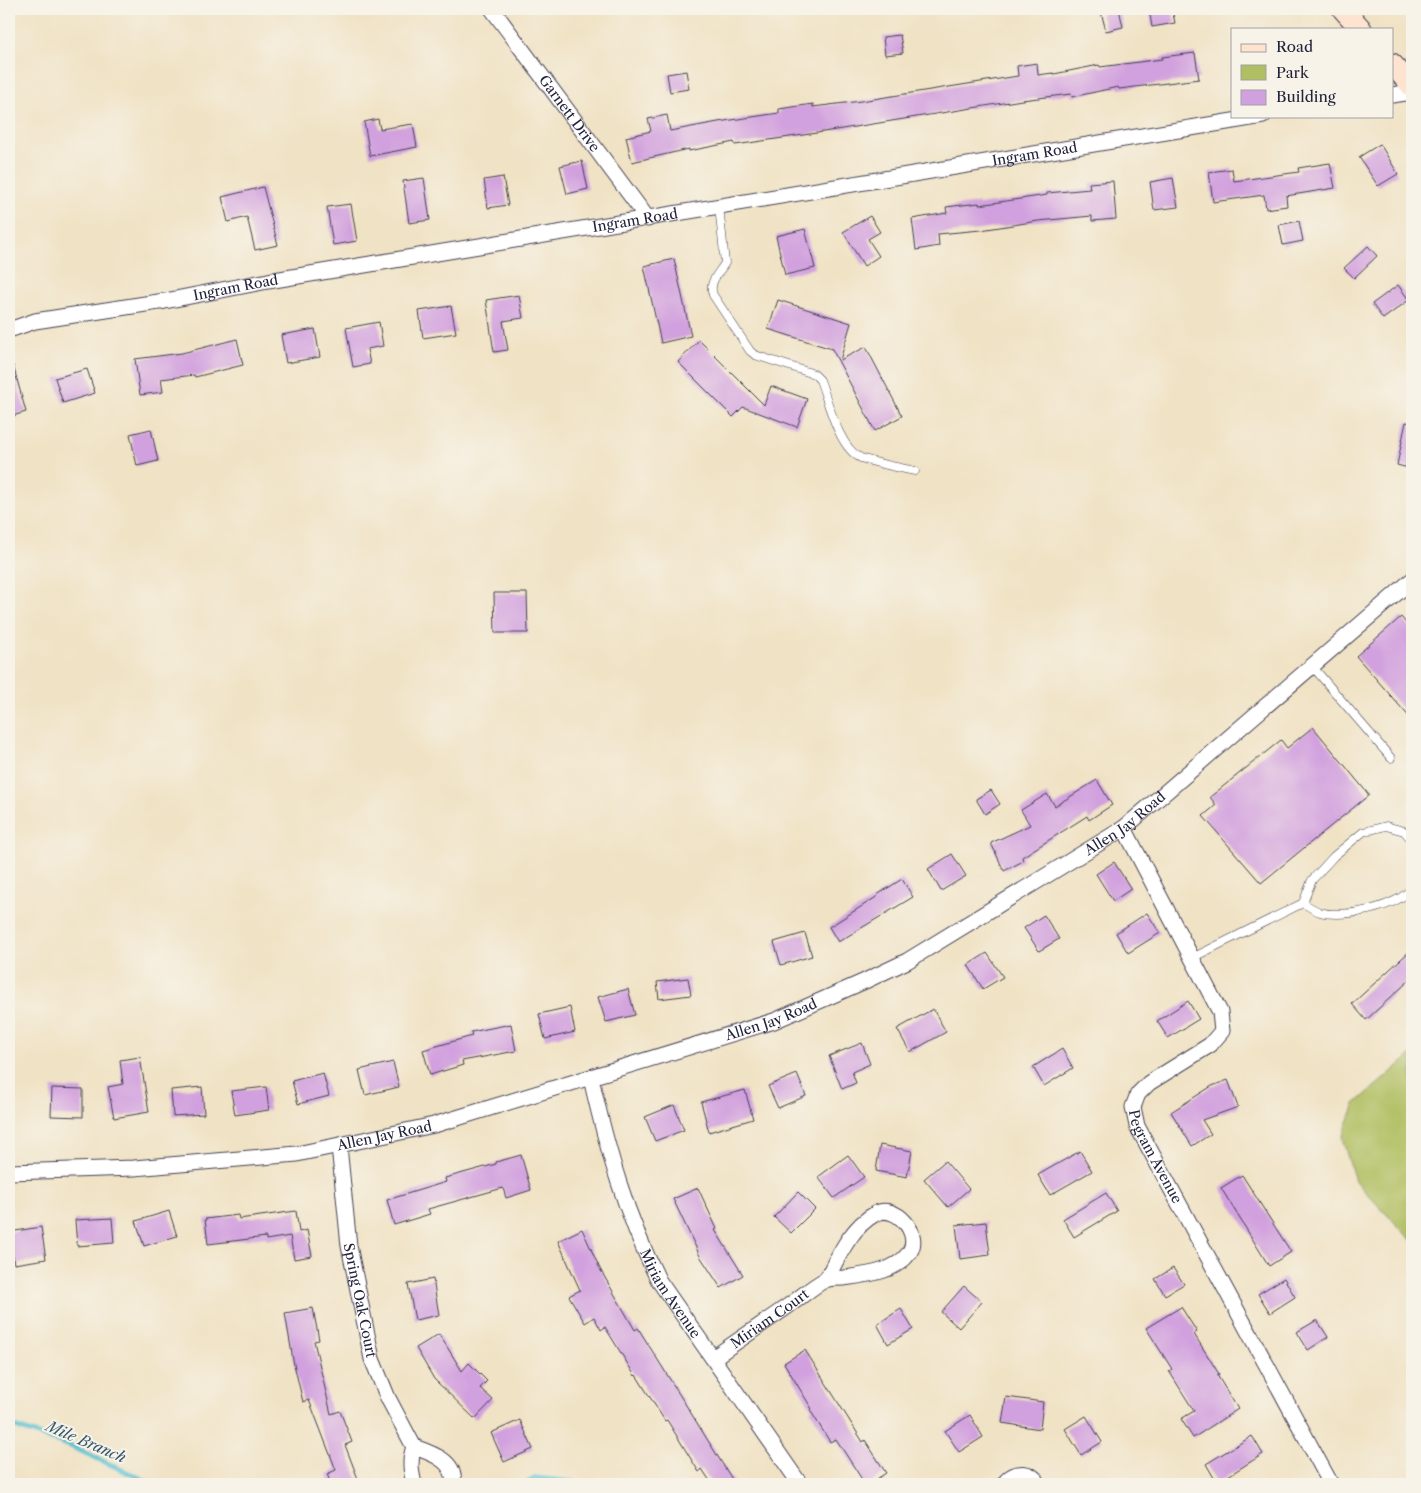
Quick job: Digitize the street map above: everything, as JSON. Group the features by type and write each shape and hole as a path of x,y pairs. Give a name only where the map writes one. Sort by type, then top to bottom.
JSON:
{"main road":[{"path":"1343,9 1360,28"},
{"path":"1394,66 1412,86"}],"street":[{"name":"Garnett Drive","path":"492,9 648,219"},
{"path":"1394,95 1412,92"},
{"name":"Ingram Road","path":"9,330 35,322 164,301 268,281 1251,118"},
{"name":"Allen Jay Road","path":"9,1172 134,1168 215,1162 297,1154 338,1146 434,1125 774,1021 865,981 907,960 1124,828 1412,580"},
{"name":"Pegram Avenue","path":"1124,828 1220,1012 1222,1031 1210,1045 1149,1083 1138,1094 1132,1107 1137,1126 1331,1484"},
{"name":"Miriam Avenue","path":"591,1078 606,1143 620,1189 641,1245 659,1281 800,1484"},
{"name":"Spring Oak Court","path":"338,1146 349,1246 372,1359 388,1398 414,1447"},
{"name":"Miriam Court","path":"713,1358 826,1280 854,1233 876,1212 888,1210 900,1216 909,1226 912,1240 911,1251 904,1259 891,1267 870,1274 826,1280"},
{"path":"414,1484 410,1466 414,1447 434,1454 449,1466 454,1476 453,1484"},
{"path":"1004,1484 1015,1474 1023,1473 1031,1475 1039,1484"}],"lane":[{"path":"719,206 726,263 710,288 712,294 750,351 755,355 814,374 820,380 843,441 859,457 914,471"},
{"path":"1313,667 1391,758"},
{"path":"1192,958 1303,903 1312,880 1334,856 1363,832 1386,826 1404,831 1412,840"},
{"path":"1303,903 1321,912 1350,914 1378,908 1409,892 1412,886"}],"green space":[{"path":"1412,1054 1412,1241 1355,1181 1342,1138 1355,1104"}],"building":[{"path":"1119,9 1123,27 1106,31 1101,12"},
{"path":"1149,9 1172,9 1175,23 1152,27"},
{"path":"900,35 903,53 885,55 883,37"},
{"path":"1195,53 1199,79 1119,89 1118,87 1072,97 1071,94 1022,100 735,145 734,142 689,151 689,149 632,162 626,137 651,131 648,119 667,115 670,131 779,113 779,109 813,104 813,107 861,101 1018,76 1017,66 1037,63 1038,75 1054,74 1099,65 1100,67"},
{"path":"686,71 689,89 670,92 667,74"},
{"path":"378,119 380,129 413,124 417,147 370,156 364,122"},
{"path":"1380,144 1398,174 1378,186 1359,157"},
{"path":"582,161 588,189 567,194 560,166"},
{"path":"1330,163 1335,188 1286,196 1287,206 1266,209 1264,195 1213,202 1209,172 1232,169 1234,181 1299,172 1298,168"},
{"path":"503,177 508,205 488,208 484,180"},
{"path":"424,178 430,220 409,223 403,181"},
{"path":"1173,178 1178,207 1154,210 1150,182"},
{"path":"1113,181 1116,219 1092,221 1092,216 938,234 939,246 916,250 912,219 947,213 946,207 979,203 979,205 1047,195 1047,193 1090,189 1089,183"},
{"path":"263,187 278,245 255,250 247,217 228,222 222,197"},
{"path":"351,204 357,241 333,245 327,207"},
{"path":"870,216 880,232 868,239 879,256 864,266 843,232"},
{"path":"1299,221 1303,241 1283,245 1279,225"},
{"path":"805,229 815,268 785,275 776,236"},
{"path":"1368,246 1377,256 1354,278 1344,268"},
{"path":"674,259 691,336 661,343 644,266"},
{"path":"1398,285 1409,300 1383,319 1372,304"},
{"path":"519,295 523,318 503,321 508,350 494,352 486,300"},
{"path":"778,300 851,323 840,360 866,347 902,416 875,431 832,349 768,329"},
{"path":"451,306 456,333 423,338 419,311"},
{"path":"379,322 383,346 367,349 370,364 353,367 346,328"},
{"path":"315,329 320,357 286,363 281,335"},
{"path":"237,339 243,365 195,377 194,375 161,379 163,392 140,395 135,359 182,353"},
{"path":"699,340 764,405 771,386 807,399 797,427 743,407 733,417 678,362"},
{"path":"9,365 13,365 26,412 9,417"},
{"path":"87,369 95,393 63,403 55,378"},
{"path":"1406,422 1412,423 1412,469 1397,465"},
{"path":"151,429 158,461 137,466 130,434"},
{"path":"494,593 527,593 528,633 495,633"},
{"path":"1401,617 1412,630 1412,720 1356,656"},
{"path":"1313,727 1369,795 1261,883 1203,816 1216,805 1210,797 1281,740 1287,748"},
{"path":"1097,780 1112,805 1089,820 1087,816 1022,857 1023,861 1004,871 991,843 1030,825 1021,810 1047,794 1055,806"},
{"path":"991,790 1000,804 985,814 976,799"},
{"path":"952,854 966,876 941,891 928,869"},
{"path":"1114,862 1131,889 1113,901 1096,874"},
{"path":"902,879 913,897 838,942 829,927"},
{"path":"1147,913 1160,933 1128,953 1116,933"},
{"path":"1044,915 1059,939 1039,951 1024,928"},
{"path":"805,933 812,956 781,965 774,942"},
{"path":"1412,949 1412,978 1366,1020 1352,1004"},
{"path":"987,953 1003,977 983,989 968,965"},
{"path":"688,978 691,995 659,999 657,982"},
{"path":"628,989 635,1015 606,1022 598,997"},
{"path":"1188,1001 1199,1019 1168,1038 1157,1021"},
{"path":"570,1007 575,1032 545,1039 539,1014"},
{"path":"933,1009 946,1032 910,1052 897,1029"},
{"path":"511,1024 516,1051 462,1061 463,1065 430,1075 423,1050 472,1036 471,1032"},
{"path":"862,1043 870,1064 852,1072 856,1083 842,1089 829,1056"},
{"path":"1062,1049 1073,1068 1044,1086 1033,1067"},
{"path":"140,1057 149,1112 114,1118 108,1087 123,1084 120,1060"},
{"path":"393,1062 399,1087 365,1095 359,1070"},
{"path":"323,1073 329,1096 298,1104 292,1081"},
{"path":"797,1074 806,1096 778,1108 768,1086"},
{"path":"1228,1080 1238,1107 1202,1120 1211,1134 1192,1146 1171,1112 1212,1086"},
{"path":"202,1087 204,1114 173,1116 171,1090"},
{"path":"266,1087 269,1110 235,1115 231,1091"},
{"path":"52,1088 83,1089 83,1117 51,1116"},
{"path":"745,1090 753,1119 709,1132 701,1102"},
{"path":"674,1105 684,1130 655,1141 645,1117"},
{"path":"880,1145 912,1151 907,1177 876,1171"},
{"path":"1080,1151 1092,1171 1050,1195 1038,1175"},
{"path":"521,1155 531,1190 506,1198 503,1188 428,1209 430,1214 394,1225 387,1200 446,1182 445,1178"},
{"path":"848,1155 864,1177 834,1198 818,1177"},
{"path":"945,1161 969,1189 948,1207 924,1179"},
{"path":"1242,1175 1291,1252 1269,1266 1221,1188"},
{"path":"698,1188 717,1229 715,1230 743,1275 721,1288 700,1256 673,1199"},
{"path":"798,1192 815,1209 791,1233 774,1217"},
{"path":"1106,1193 1117,1211 1074,1237 1063,1219"},
{"path":"169,1211 177,1236 144,1246 136,1221"},
{"path":"296,1211 299,1232 307,1230 312,1256 294,1259 290,1236 266,1240 266,1237 208,1244 205,1219 238,1215 239,1219"},
{"path":"112,1218 114,1243 77,1246 75,1220"},
{"path":"986,1222 990,1255 960,1259 956,1225"},
{"path":"41,1227 46,1259 14,1264 9,1232"},
{"path":"582,1229 600,1269 635,1330 638,1328 735,1484 712,1484 702,1469 699,1472 605,1327 601,1330 594,1317 585,1323 569,1296 580,1290 558,1241"},
{"path":"1173,1268 1184,1284 1165,1295 1155,1279"},
{"path":"1284,1278 1295,1297 1270,1313 1258,1294"},
{"path":"433,1279 439,1315 415,1320 408,1284"},
{"path":"964,1286 982,1302 959,1328 941,1312"},
{"path":"1181,1307 1197,1332 1194,1334 1238,1409 1193,1438 1181,1419 1194,1411 1169,1371 1172,1369 1146,1328"},
{"path":"313,1308 319,1340 314,1341 331,1414 340,1411 352,1442 345,1445 360,1484 331,1484 327,1474 336,1470 309,1400 303,1402 285,1313"},
{"path":"901,1309 913,1329 888,1344 877,1324"},
{"path":"1317,1320 1328,1337 1308,1350 1297,1332"},
{"path":"439,1334 462,1371 469,1363 487,1381 480,1388 493,1400 475,1419 434,1379 416,1348"},
{"path":"805,1350 863,1442 865,1440 886,1473 869,1484 865,1484 836,1439 830,1442 784,1363"},
{"path":"1006,1397 1043,1402 1040,1429 1002,1423"},
{"path":"970,1415 983,1437 959,1452 945,1431"},
{"path":"1086,1416 1102,1442 1081,1455 1065,1429"},
{"path":"520,1420 533,1449 504,1462 491,1433"},
{"path":"1252,1436 1263,1454 1217,1483 1206,1464"}],"waterway":[{"name":"Mile Branch","path":"9,1425 70,1446 153,1484"},
{"name":"Mile Branch","path":"525,1484 536,1478 591,1484"}]}
